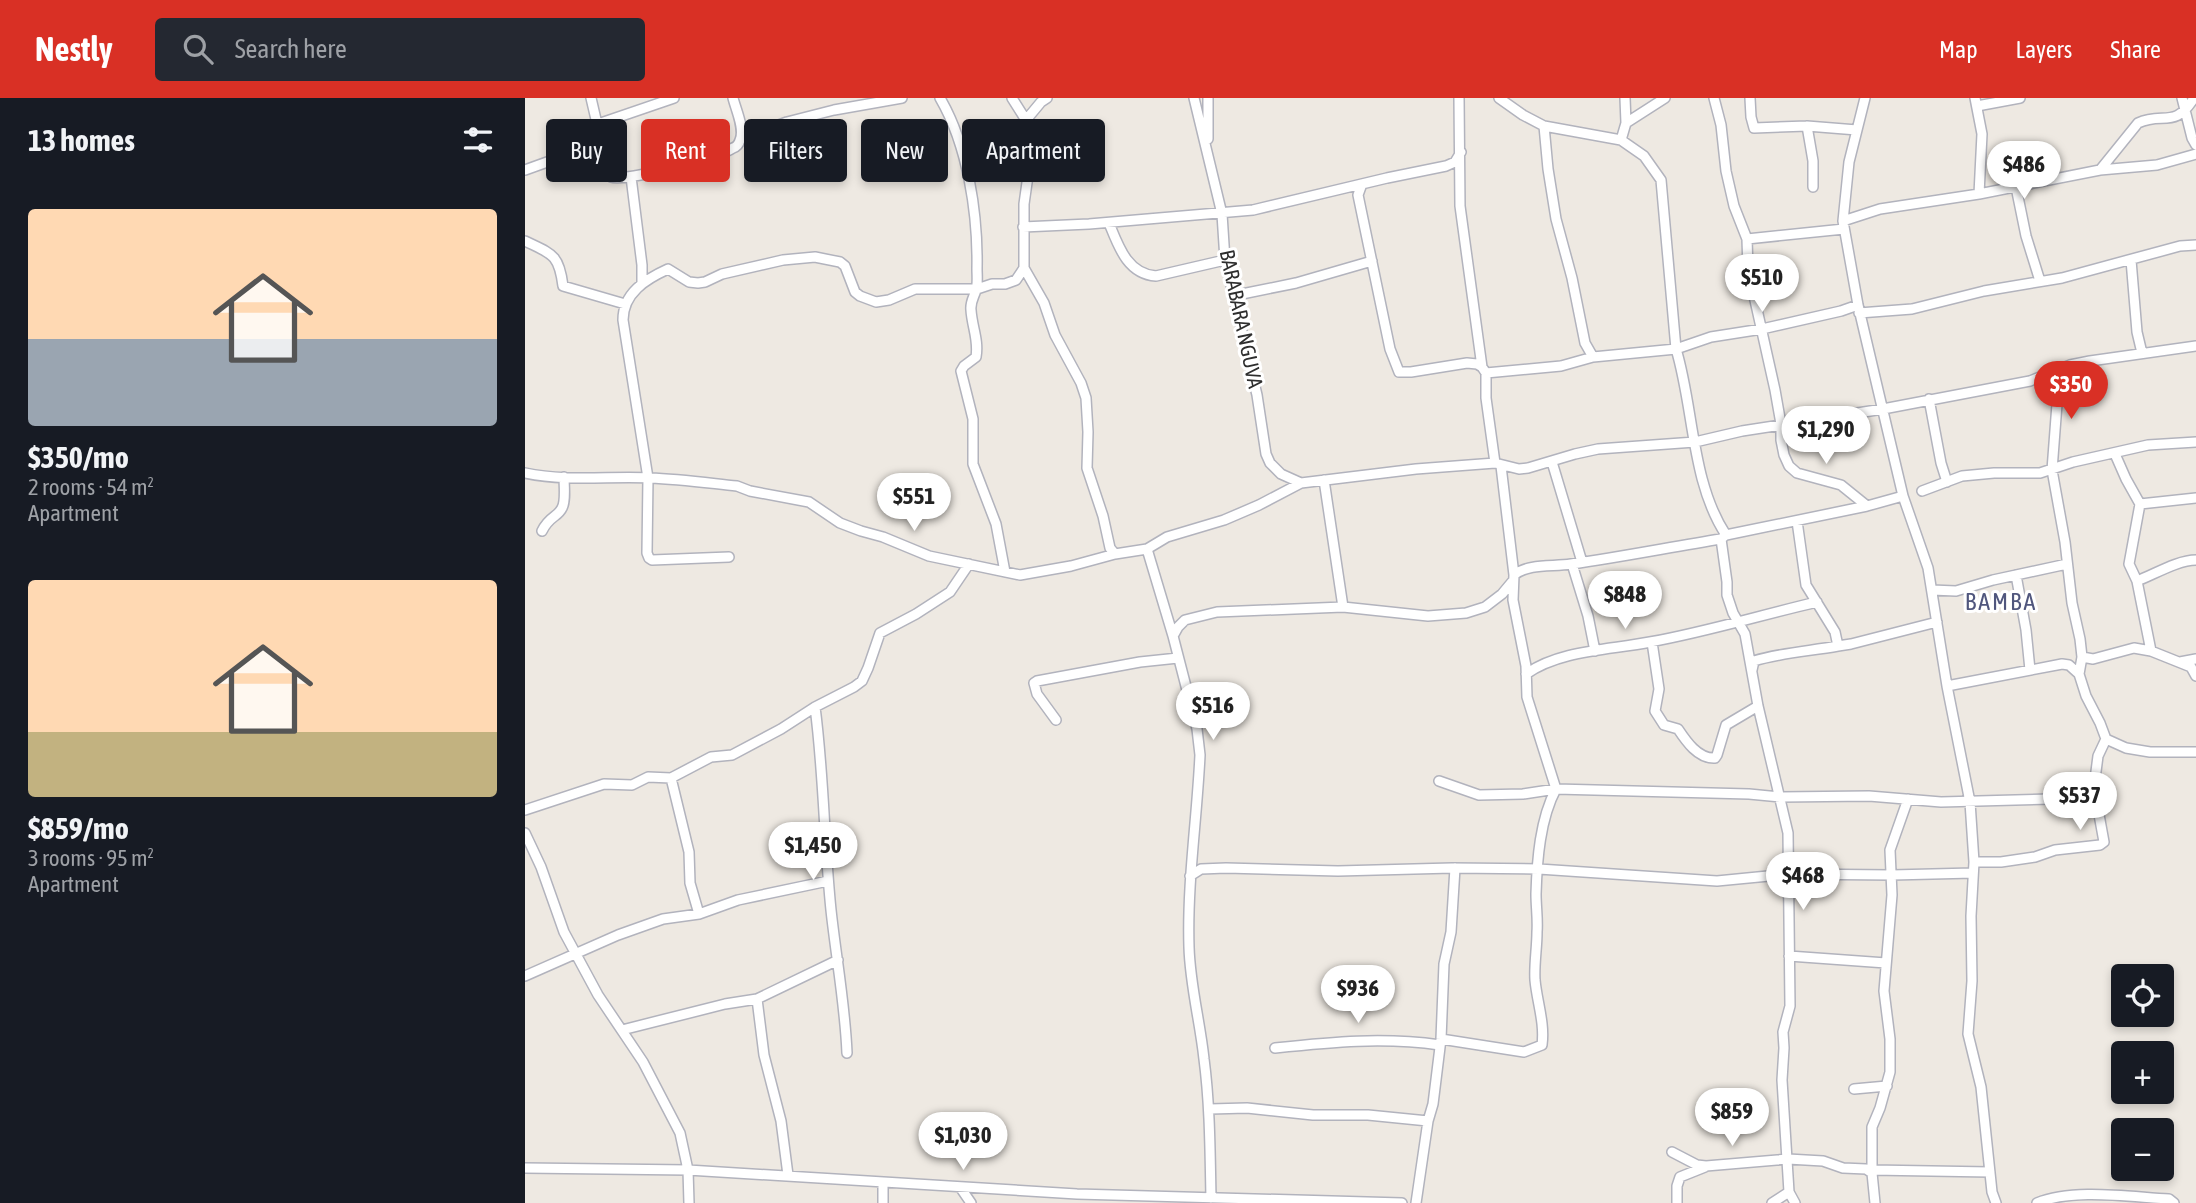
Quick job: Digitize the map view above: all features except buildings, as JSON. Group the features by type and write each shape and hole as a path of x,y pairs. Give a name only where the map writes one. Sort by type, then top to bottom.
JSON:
{"street":[{"path":"591,98 597,119"},
{"path":"613,119 674,98"},
{"path":"627,177 720,154 736,147 741,139 741,131 733,98"},
{"path":"741,139 786,122 900,98"},
{"path":"940,98 968,173 978,247 977,289 971,298 970,311 978,346 976,357 961,371 973,419 977,478 996,524 1005,572"},
{"path":"1012,98 1025,119"},
{"path":"1027,119 1047,98"},
{"name":"BARABARA NGUVA","path":"1194,98 1223,214 1225,260 1257,396 1266,454 1270,463 1281,474 1301,482"},
{"path":"1207,147 1208,98"},
{"path":"1275,1048 1361,1040 1440,1042 1524,1052 1542,1045 1542,1019 1536,995 1534,969 1538,930 1536,894 1541,832 1547,806 1556,789 1527,696 1526,674 1513,600 1513,579 1498,464 1486,398 1461,206 1459,98"},
{"path":"1499,98 1544,126 1621,140 1644,156 1661,180 1676,349 1709,500 1724,537 1727,595 1737,623 1745,634 1758,706 1788,833 1790,1006 1783,1032 1782,1080 1789,1192 1795,1203"},
{"path":"1621,140 1626,123 1625,98"},
{"path":"1626,123 1665,98"},
{"path":"1714,98 1721,125 1725,170 1734,206 1747,239 1748,269 1781,424 1783,455 1797,473 1841,485 1867,506"},
{"path":"1750,98 1751,117 1755,128 1807,125 1857,130"},
{"path":"1865,98 1849,162 1843,225 1859,309 1903,496 1928,568 1947,686 1970,802 1973,873 1972,981 1968,1034 1981,1087 1992,1192 1996,1203"},
{"path":"1979,194 1982,134 1976,102 2019,98"},
{"path":"2182,98 2196,145"},
{"path":"2100,170 2138,123 2174,117 2185,111 2194,98"},
{"path":"1807,125 1813,161 1813,187"},
{"path":"1544,126 1556,219 1572,278 1585,343 1593,357"},
{"path":"1023,228 1253,210 1446,166 1455,162 1461,152"},
{"path":"1747,239 1843,225 1879,209 1979,194 2100,170 2157,165 2196,154"},
{"path":"525,170 546,162"},
{"path":"631,177 642,282"},
{"path":"1027,182 1023,228 1024,268 1044,303 1055,335 1081,383 1086,398 1087,468 1103,516 1110,548 1115,554"},
{"path":"1358,195 1362,184"},
{"path":"1350,186 1358,195 1390,349 1399,372 1467,363 1477,364 1484,370 1561,366 1593,357 1676,349 1711,337 1762,329 1841,311 1912,309 1984,290 2062,278 2196,244"},
{"path":"2015,187 2040,281"},
{"path":"1109,223 1121,253 1138,272 1148,276 1225,260"},
{"path":"525,241 557,259 563,286 625,304"},
{"path":"729,557 652,560 647,553 648,478 623,320 625,304 642,282 669,269 688,282 705,282 722,274 783,260 815,257 840,262 845,266 855,292 876,302 915,289 977,289 1005,284 1016,279 1024,268"},
{"path":"2131,260 2137,332 2142,353"},
{"path":"1232,296 1296,283 1372,261"},
{"path":"525,473 597,480 648,478 737,486 809,502 840,523 929,556 1020,575 1147,549 1167,537 1248,510 1301,482 1416,469 1498,464 1528,468 1598,449 1695,442 1781,424 1883,409 2030,381 2070,365 2090,361 2196,346"},
{"path":"2053,372 2057,404 2052,470 2082,657 2079,674 2086,696 2106,739 2126,748 2150,752 2196,752"},
{"path":"1929,399 1947,482"},
{"path":"1922,491 1962,476 2040,473 2073,462 2148,445 2196,442"},
{"path":"2115,454 2140,504 2129,564 2137,581 2151,651"},
{"path":"1552,462 1595,651"},
{"path":"542,531 547,521 563,507 564,477"},
{"path":"1324,480 1343,607"},
{"path":"1173,636 1178,626 1185,621 1217,612 1343,607 1428,616 1466,613 1485,607 1527,569 1724,537 1903,496"},
{"path":"2140,504 2196,498"},
{"path":"1797,521 1806,585 1835,632 1838,646"},
{"path":"1147,549 1197,729 1199,755 1196,867 1190,876 1189,962 1192,996 1204,1055 1209,1109 1211,1198"},
{"path":"2137,581 2183,560 2196,560"},
{"path":"525,810 604,784 632,785 648,777 671,778 711,757 731,755 781,729 862,681 880,634 950,592 969,564"},
{"path":"1932,590 1956,591 2067,564"},
{"path":"2016,575 2030,670"},
{"path":"1526,674 1560,659 1737,623 1817,602"},
{"path":"1751,672 1754,661 1766,656 1851,644 1937,622"},
{"path":"1651,642 1659,689 1655,711 1658,718 1664,725 1678,729 1685,740 1706,758 1715,758 1717,755 1726,726 1758,706"},
{"path":"2082,657 2093,659 2134,648 2151,651 2191,667 2196,676"},
{"path":"1056,720 1037,694 1034,683 1037,681 1140,662 1178,658"},
{"path":"2178,663 2196,659"},
{"path":"1947,686 2061,664 2069,666 2079,674"},
{"path":"815,707 824,793 828,881 847,1053"},
{"path":"1973,862 2035,857 2055,850 2104,842 2094,787 2098,756 2106,739"},
{"path":"671,778 689,852 690,883 699,914"},
{"path":"1440,781 1479,795 1523,794 1556,789 1781,797 1870,796 1970,802 2050,799"},
{"path":"1875,1203 1872,1128 1887,1086 1891,1056 1884,991 1892,875 1890,850 1907,799"},
{"path":"525,832 541,867 564,932 598,995 643,1062 680,1133 688,1170 689,1203"},
{"path":"1196,867 1338,871 1539,869 1717,881 1789,874 1973,873"},
{"path":"1416,1203 1433,1104 1455,868"},
{"path":"525,976 618,935 663,919 699,914 738,900 828,881"},
{"path":"1789,956 1886,963"},
{"path":"622,1030 686,1013 757,999 838,960"},
{"path":"757,999 764,1055 781,1121 788,1175"},
{"path":"1854,1089 1887,1086"},
{"path":"1209,1109 1247,1108 1313,1115 1368,1115 1428,1121"},
{"path":"1672,1152 1697,1165 1706,1166 1788,1159 1822,1161 1843,1168 1872,1171 1990,1172"},
{"path":"1677,1203 1680,1177 1706,1166"},
{"path":"525,1168 688,1170 1148,1199 1402,1203"},
{"path":"883,1182 883,1203"},
{"path":"960,1187 971,1202 981,1187"},
{"path":"1772,1203 1789,1192"},
{"path":"2037,1203 2071,1195 2169,1199 2174,1203"}],"district":[{"name":"BAMBA","path":"2001,602"}]}
